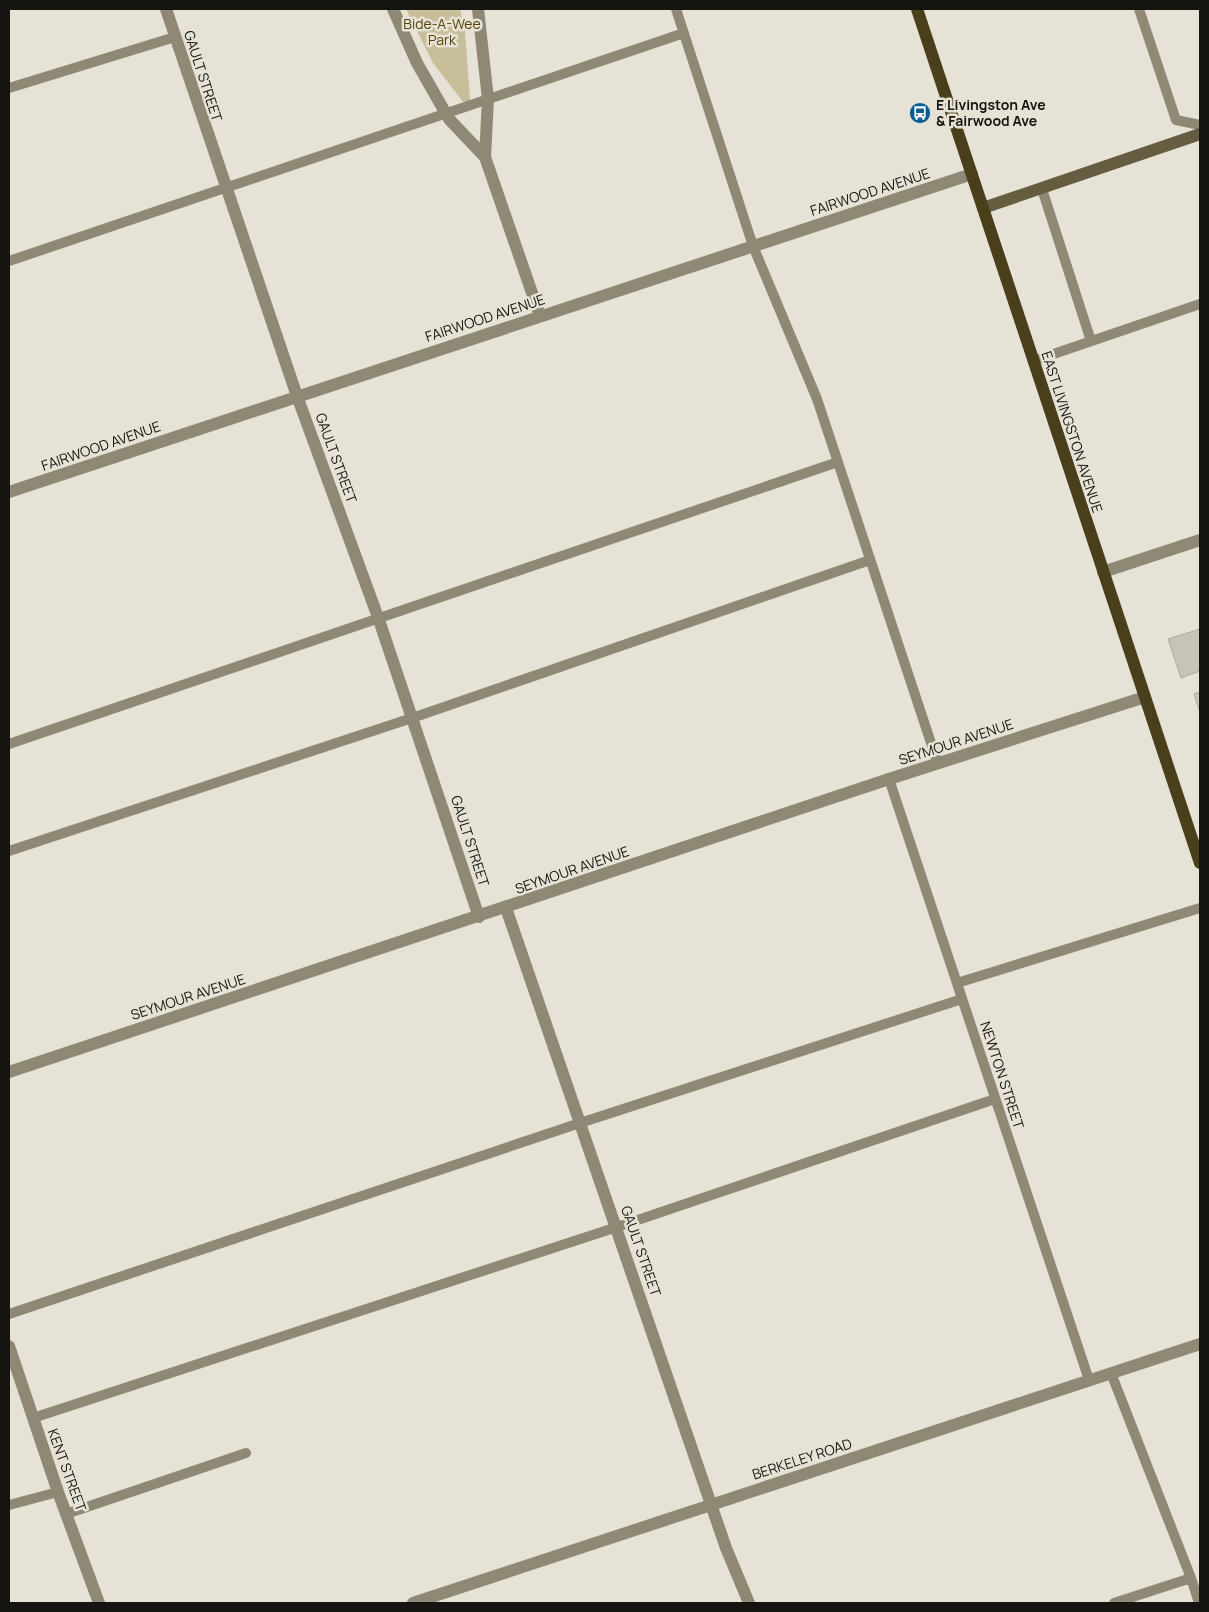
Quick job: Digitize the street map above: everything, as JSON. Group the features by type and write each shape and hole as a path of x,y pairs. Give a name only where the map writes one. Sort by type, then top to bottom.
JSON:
{"main road":[{"name":"EAST LIVINGSTON AVENUE","path":"917,9 1200,864"}],"street":[{"name":"GAULT STREET","path":"166,9 225,188 297,396 379,620 479,917"},
{"path":"393,9 417,63 446,114 485,157"},
{"path":"478,9 488,100 485,157 540,316"},
{"path":"983,208 1200,134"},
{"name":"FAIRWOOD AVENUE","path":"9,492 972,174"},
{"path":"1103,572 1200,540"},
{"name":"SEYMOUR AVENUE","path":"9,1072 889,779 1145,697"},
{"name":"GAULT STREET","path":"506,908 711,1504 748,1603"},
{"name":"BERKELEY ROAD","path":"413,1603 1200,1344"},
{"name":"KENT STREET","path":"9,1346 58,1492 100,1603"}],"lane":[{"path":"676,9 753,246 817,399 938,764"},
{"path":"1139,9 1176,120 1200,125"},
{"path":"9,261 684,33"},
{"path":"9,88 175,37"},
{"path":"1042,189 1091,341"},
{"path":"1034,362 1200,304"},
{"path":"9,744 379,620 838,462"},
{"path":"9,851 412,718 870,560"},
{"name":"NEWTON STREET","path":"889,779 1089,1380"},
{"path":"957,983 1200,908"},
{"path":"9,1314 580,1123 962,999"},
{"path":"33,1418 617,1227 995,1099"},
{"path":"1111,1373 1199,1603"},
{"path":"66,1514 246,1453"},
{"path":"9,1505 58,1492"},
{"path":"1114,1603 1191,1578"}],"green space":[{"name":"Bide-A-Wee Park","path":"406,9 460,9 465,31 471,112 433,63"}],"building":[{"path":"1200,629 1200,671 1181,678 1168,639"},
{"path":"1200,692 1200,713 1194,694"}],"place":[{"name":"E Livingston Ave & Fairwood Ave","path":"920,113"}]}
